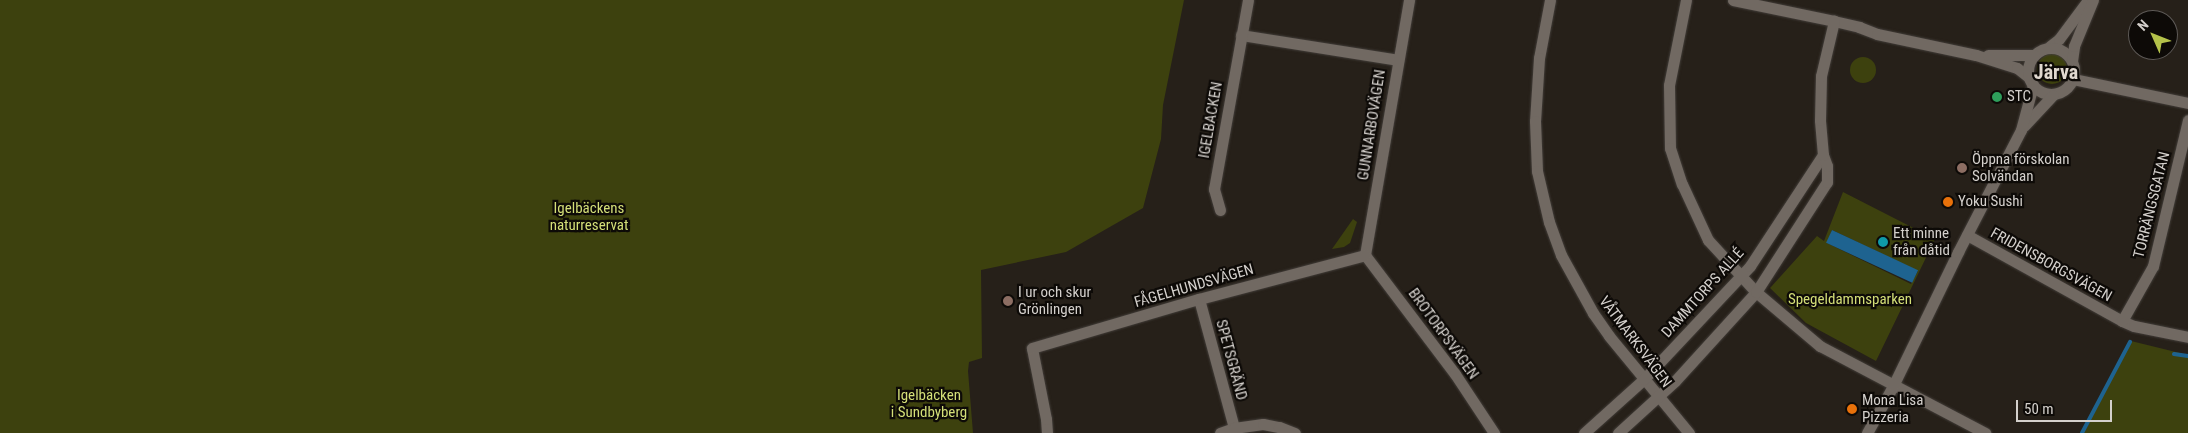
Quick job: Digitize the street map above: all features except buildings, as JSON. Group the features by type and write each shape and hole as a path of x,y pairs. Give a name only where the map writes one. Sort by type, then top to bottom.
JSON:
{"street":[{"name":"IGELBACKEN","path":"1220,210 1214,189 1248,0"},
{"name":"GUNNARBOVÄGEN","path":"1365,255 1409,0"},
{"name":"VÅTMARKSVÄGEN","path":"1550,0 1539,58 1535,121 1540,190 1560,255 1580,291 1609,336 1689,433"},
{"path":"1686,0 1669,85 1670,148 1682,184 1708,240 1740,277 1820,346 1985,433"},
{"path":"1733,0 1834,21 1877,34 1976,55 2017,68 2040,92 2053,95 2065,90 2073,79 2072,61 2074,46 2092,0"},
{"path":"1976,55 2019,56 2034,54 2059,39 2088,0"},
{"path":"1618,433 1675,381 1756,292 1827,182 1827,166 1823,155 1821,76 1834,21"},
{"path":"1241,35 1398,60"},
{"path":"2050,46 2062,50 2072,61"},
{"path":"2032,82 2029,67 2034,54"},
{"path":"2073,79 2188,103"},
{"name":"FRIDENSBORGSVÄGEN","path":"1867,433 1893,386 1966,235 2021,130 2032,82"},
{"name":"FRIDENSBORGSVÄGEN","path":"2021,130 2053,95"},
{"name":"TORRÄNGSGATAN","path":"2122,321 2153,266 2188,120"},
{"name":"DAMMTORPS ALLÉ","path":"1584,433 1644,379 1750,266 1823,155"},
{"name":"FRIDENSBORGSVÄGEN","path":"1966,235 2122,321 2134,326 2188,337"},
{"name":"FÅGELHUNDSVÄGEN","path":"1047,433 1032,348 1199,299 1365,255"},
{"name":"BROTORPSVÄGEN","path":"1365,255 1455,374 1494,433"},
{"name":"SPETSGRÄND","path":"1199,299 1234,428"},
{"path":"1220,433 1234,428 1263,424 1295,433"}],"green space":[{"name":"Igelbäckens naturreservat","path":"0,0 1184,0 1163,105 1161,139 1143,208 1066,252 981,270 982,358 969,362 968,371 973,433 0,433"},
{"path":"2052,54 2063,58 2067,69 2063,80 2052,84 2041,80 2037,69 2041,58"},
{"path":"1863,57 1872,61 1876,70 1872,79 1863,83 1854,79 1850,70 1854,61"},
{"name":"Spegeldammsparken","path":"1843,192 1935,239 1876,361 1806,323 1770,288 1817,236 1824,241","holes":["1832,230 1918,271 1911,284 1827,243"]},
{"path":"1353,219 1357,222 1350,243 1344,247 1332,249"},
{"path":"2131,341 2188,355 2188,433 2084,433"}],"water":[{"path":"1832,230 1918,270 1912,283 1826,243"}],"waterway":[{"path":"2082,433 2130,342"},
{"path":"2174,354 2188,356"}],"place":[{"name":"STC","path":"1997,97"},
{"name":"Öppna förskolan Solvändan","path":"1962,168"},
{"name":"Yoku Sushi","path":"1948,202"},
{"name":"Ett minne från dåtid","path":"1883,242"},
{"name":"I ur och skur Grönlingen","path":"1008,301"},
{"name":"Mona Lisa Pizzeria","path":"1852,409"}],"district":[{"name":"Järva","path":"2056,72"}],"park label":[{"name":"Igelbäcken i Sundbyberg","path":"929,404"}]}
